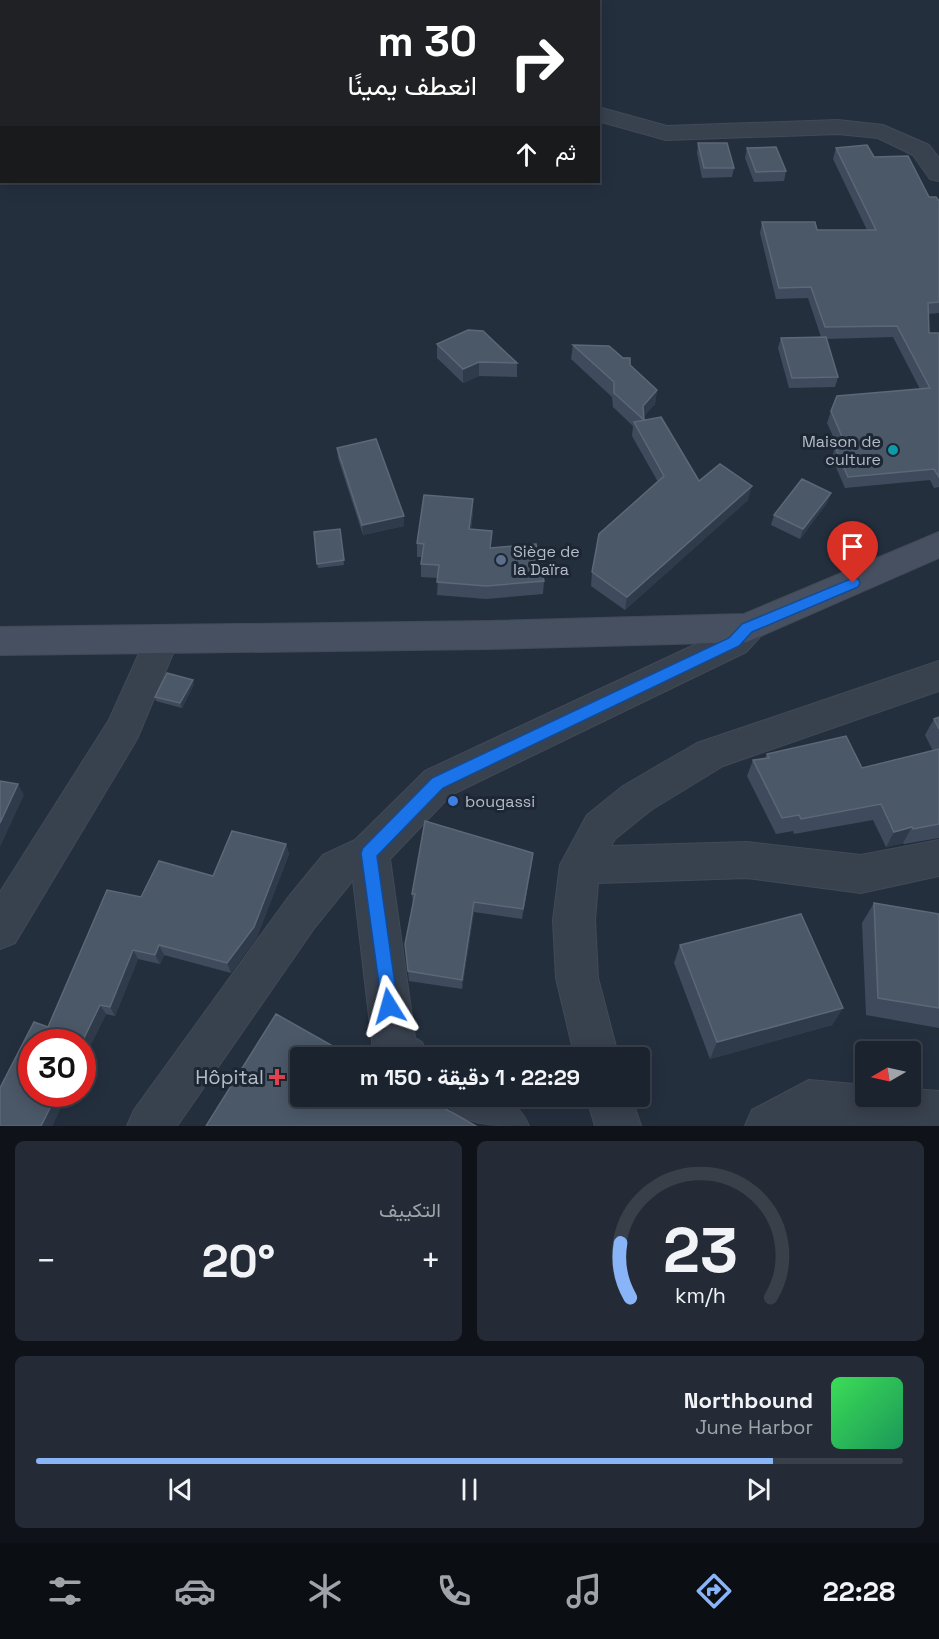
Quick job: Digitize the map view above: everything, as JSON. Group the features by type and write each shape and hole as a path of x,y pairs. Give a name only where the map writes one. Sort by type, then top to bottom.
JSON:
{"main road":[{"path":"0,641 489,635 747,628 939,544"}],"street":[{"path":"600,115 666,134 838,128 883,132 921,150 939,174"},
{"path":"150,1126 301,913 337,868 369,853 438,783 734,642 747,628"},
{"path":"0,929 124,728 162,639"},
{"path":"594,1047 577,978 574,920 580,866 601,827 637,798 710,754 939,676"},
{"path":"369,853 395,1047"},
{"path":"580,866 747,860 861,874 939,858"},
{"path":"479,1107 506,1126"},
{"path":"612,1107 618,1126"},
{"path":"768,1126 822,1114 939,1114"}],"building":[{"path":"698,143 727,143 734,168 704,168"},
{"path":"867,145 874,157 908,156 929,197 936,197 939,201 939,302 928,303 929,333 939,333 939,477 934,469 848,477 835,447 846,446 831,411 837,396 930,388 897,326 825,327 811,287 779,288 762,222 815,222 817,230 876,230 836,148"},
{"path":"776,147 786,171 756,172 747,148"},
{"path":"468,330 483,331 517,363 479,362 463,369 437,344"},
{"path":"826,337 838,377 792,378 781,338"},
{"path":"573,345 609,346 623,358 630,358 630,365 657,390 643,406 644,420 614,393 614,382"},
{"path":"661,417 699,481 720,464 752,486 627,597 592,572 599,534 664,476 634,422"},
{"path":"376,439 404,516 362,525 337,448"},
{"path":"802,479 831,493 803,529 774,515"},
{"path":"424,495 473,499 469,529 492,531 490,548 536,544 544,581 486,586 437,582 439,565 421,564 424,544 417,543"},
{"path":"340,529 344,560 317,564 314,532"},
{"path":"167,673 193,680 180,703 155,697"},
{"path":"939,717 939,729 934,719"},
{"path":"846,736 862,768 939,749 939,824 894,832 881,804 801,819 799,815 782,818 753,760 769,758 767,754"},
{"path":"0,781 18,784 0,823"},
{"path":"425,821 533,853 523,909 474,902 462,980 408,971 405,944 415,894 412,894"},
{"path":"232,831 286,844 254,927 227,963 159,945 155,955 133,950 110,1007 100,1005 88,1029 30,1029 34,1022 48,1027 107,890 141,897 159,861 213,876"},
{"path":"874,903 939,914 939,1008 878,998"},
{"path":"801,914 843,1008 717,1042 680,945"},
{"name":"Hôpital","path":"276,1014 334,1047 290,1047 290,1107 442,1107 476,1126 206,1126"},
{"path":"18,1053 18,1107 50,1107 41,1126 0,1126 0,1088"}],"place":[{"name":"Maison de culture","path":"893,450"},
{"name":"Siège de la Daïra","path":"501,560"},
{"name":"bougassi","path":"453,801"},
{"name":"Hôpital","path":"277,1077"}],"route":[{"path":"389,1006 369,853 438,783 734,642 747,628 853,583"}]}
